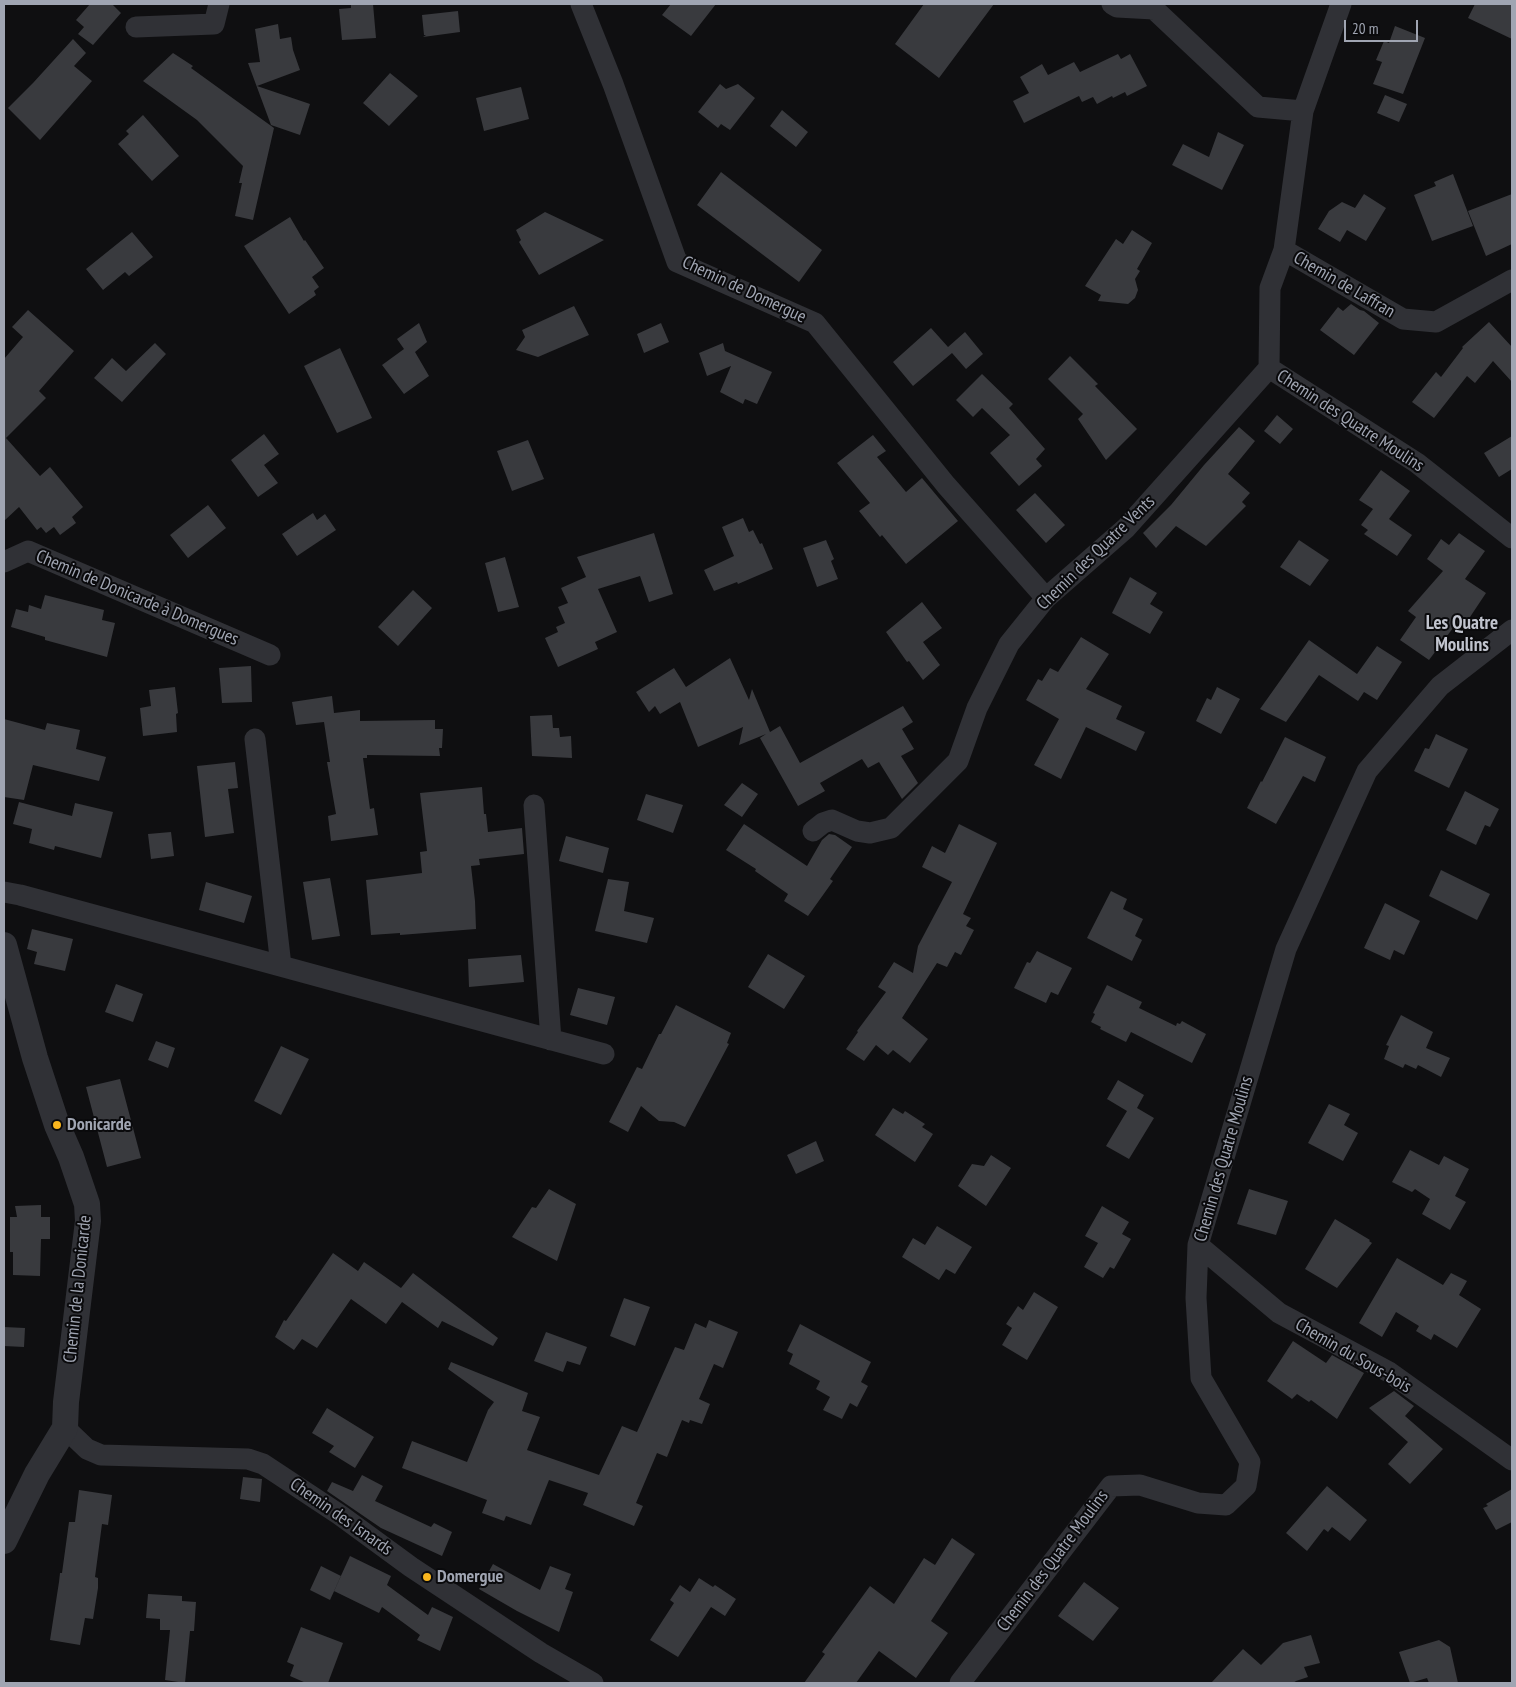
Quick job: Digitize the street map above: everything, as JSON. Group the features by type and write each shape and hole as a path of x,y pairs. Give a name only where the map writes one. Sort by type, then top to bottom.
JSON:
{"street":[{"path":"136,27 214,24 219,4"},
{"name":"Chemin de Domergue","path":"581,4 613,84 677,262 816,323 946,485 1046,598"},
{"path":"1112,4 1116,7 1154,9 1258,107 1303,111"},
{"name":"Chemin des Quatre Moulins","path":"1341,4 1303,111 1284,250 1270,288 1269,368 1417,463 1512,538"},
{"name":"Chemin de Laffran","path":"1284,250 1403,320 1436,322 1512,280"},
{"name":"Chemin des Quatre Vents","path":"812,831 822,823 832,820 857,831 870,832 891,828 958,761 977,708 1009,644 1046,598 1126,528 1269,368"},
{"name":"Chemin de Donicarde à Domergues","path":"4,562 28,551 270,655"},
{"name":"Chemin des Quatre Moulins","path":"960,1683 1111,1486 1140,1486 1198,1504 1226,1505 1246,1486 1250,1462 1201,1378 1196,1298 1198,1245 1286,949 1367,771 1440,686 1512,630"},
{"path":"256,739 281,966"},
{"path":"534,805 551,1040"},
{"path":"4,892 604,1054"},
{"name":"Chemin de la Donicarde","path":"4,945 35,1058 57,1125 87,1204 88,1221 66,1402 65,1428 37,1474 4,1540"},
{"name":"Chemin du Sous-bois","path":"1198,1245 1279,1313 1389,1372 1512,1460"},
{"name":"Chemin des Isnards","path":"65,1428 87,1449 101,1455 248,1460 263,1464 340,1515 411,1567 541,1653 593,1683"}],"building":[{"path":"90,4 112,4 121,13 93,45 78,34 84,27 76,20"},
{"path":"351,4 373,4 376,38 342,40 339,9 351,8"},
{"path":"671,4 716,4 691,36 662,15"},
{"path":"924,4 994,4 939,78 895,44"},
{"path":"1475,4 1512,4 1512,39 1468,18"},
{"path":"458,11 460,32 423,37 426,35 424,35 422,15"},
{"path":"278,24 280,39 291,37 300,70 257,86 310,104 300,135 271,125 248,63 260,62 255,29"},
{"path":"1395,26 1425,38 1403,94 1373,84 1382,62 1376,60 1384,41 1389,43"},
{"path":"73,39 86,53 74,66 92,81 40,140 8,108"},
{"path":"173,53 274,128 253,220 235,216 242,183 239,183 243,166 197,120 143,81"},
{"path":"1118,54 1121,59 1130,54 1147,86 1127,96 1125,92 1097,104 1093,97 1082,102 1079,96 1024,123 1013,101 1029,93 1020,77 1042,64 1048,75 1074,62 1080,72"},
{"path":"390,73 418,96 389,126 363,103"},
{"path":"720,84 726,89 738,84 755,98 730,130 721,124 718,128 698,112"},
{"path":"521,87 529,119 484,131 476,98"},
{"path":"1385,95 1407,104 1399,122 1377,113"},
{"path":"782,110 808,132 796,147 770,126"},
{"path":"143,115 179,156 152,181 118,144 129,134 126,131"},
{"path":"1218,132 1244,145 1222,190 1172,165 1183,144 1209,157"},
{"path":"721,172 822,250 799,282 697,205"},
{"path":"1453,174 1473,226 1432,241 1414,195 1436,186 1434,182"},
{"path":"1364,194 1386,208 1366,241 1347,230 1340,242 1318,229 1329,211 1342,202 1355,208"},
{"path":"1512,194 1512,244 1486,256 1468,211"},
{"path":"545,212 604,240 539,275 519,242 521,240 516,230"},
{"path":"290,217 304,241 324,268 312,277 319,287 314,291 316,295 289,314 244,246"},
{"path":"1132,230 1152,243 1137,269 1140,271 1135,279 1138,290 1135,298 1128,304 1098,301 1101,295 1085,286 1116,239 1123,244"},
{"path":"132,232 153,257 129,276 125,272 103,290 86,269"},
{"path":"1351,304 1364,311 1379,323 1354,355 1320,330 1338,307 1343,311"},
{"path":"574,306 589,335 538,357 516,350 525,337 522,330"},
{"path":"28,310 74,351 39,391 46,398 6,438 40,476 50,467 83,507 72,517 76,523 60,535 54,527 46,533 41,527 37,530 19,507 4,521 4,359 23,337 12,327"},
{"path":"1489,322 1512,347 1512,382 1493,361 1475,383 1467,376 1434,418 1412,402 1436,372 1441,377 1462,347"},
{"path":"419,323 427,342 415,352 429,376 404,394 382,365 404,349 397,339"},
{"path":"661,323 669,342 644,353 637,334"},
{"path":"931,328 948,347 965,332 983,354 966,369 952,353 913,386 893,362"},
{"path":"155,343 166,354 122,402 94,378 112,358 126,371"},
{"path":"723,343 725,351 772,372 757,404 745,399 743,404 720,392 731,366 707,376 699,353"},
{"path":"340,348 372,418 337,433 304,366"},
{"path":"1070,356 1098,384 1095,386 1137,429 1106,460 1078,419 1083,414 1048,379"},
{"path":"982,374 1013,404 1009,408 1045,449 1036,459 1042,466 1019,486 990,453 1010,435 982,408 973,417 956,400"},
{"path":"1277,415 1293,429 1280,444 1264,431"},
{"path":"1239,427 1255,441 1228,474 1250,493 1242,502 1246,506 1206,546 1176,526 1156,548 1143,533 1171,505"},
{"path":"264,434 279,454 264,465 278,483 258,497 231,460"},
{"path":"873,435 886,451 877,457 906,492 922,478 958,521 906,564 882,535 880,537 859,511 870,503 837,463"},
{"path":"1512,436 1512,469 1499,477 1484,453"},
{"path":"528,440 544,479 512,491 497,451"},
{"path":"1381,470 1410,491 1389,519 1412,535 1397,556 1364,534 1368,530 1361,525 1373,509 1359,500"},
{"path":"1035,493 1065,525 1046,543 1016,510"},
{"path":"208,505 226,528 188,558 170,535"},
{"path":"313,513 317,520 325,514 336,530 297,556 282,534"},
{"path":"743,518 749,532 753,530 760,544 762,543 773,569 738,584 737,582 714,591 704,570 734,556 722,527"},
{"path":"654,533 673,594 649,602 640,576 598,589 617,632 595,642 598,649 558,667 545,638 558,632 556,627 565,623 558,607 568,603 561,588 586,577 577,557"},
{"path":"1459,533 1485,551 1465,579 1486,593 1460,632 1453,628 1429,660 1400,640 1416,617 1408,611 1443,571 1427,559 1441,539 1449,545"},
{"path":"826,540 834,559 831,561 838,579 817,587 803,548"},
{"path":"1299,540 1329,560 1310,586 1280,567"},
{"path":"505,557 519,607 498,612 485,563"},
{"path":"1130,577 1157,593 1150,604 1163,612 1150,634 1112,613"},
{"path":"413,590 432,608 398,646 378,627"},
{"path":"45,595 104,610 102,620 115,623 107,657 45,640 45,637 11,627 16,609 28,612 29,605 41,609"},
{"path":"922,602 942,628 923,642 940,665 923,680 909,661 907,662 886,632"},
{"path":"1081,637 1109,654 1086,689 1122,706 1116,719 1145,732 1136,751 1086,727 1061,779 1034,765 1059,719 1026,700 1038,679 1042,681 1050,668 1058,672"},
{"path":"1309,640 1357,674 1377,646 1402,662 1377,700 1364,692 1358,701 1319,675 1286,722 1260,709"},
{"path":"730,658 749,700 752,689 770,732 780,726 800,763 903,706 913,722 902,729 914,749 901,756 918,783 902,799 879,762 868,768 862,759 820,783 825,791 798,806 760,738 766,734 739,745 743,727 698,747 680,702 660,714 655,706 649,712 636,692 674,668 686,687"},
{"path":"251,666 252,702 222,703 219,668"},
{"path":"175,687 178,713 176,714 177,732 143,736 140,708 151,706 149,690"},
{"path":"1217,687 1240,699 1221,734 1196,721 1207,698 1211,700"},
{"path":"332,696 334,713 360,710 360,721 435,720 435,729 443,729 442,748 439,748 440,756 367,755 367,758 363,758 370,809 374,808 378,835 331,841 328,816 336,814 327,762 330,762 324,722 296,725 292,702"},
{"path":"552,715 553,728 559,728 560,737 571,736 572,758 532,756 530,716"},
{"path":"4,719 45,730 47,723 80,730 76,749 106,757 99,781 33,765 24,800 4,797"},
{"path":"1436,734 1468,749 1449,788 1414,771 1425,748 1429,749"},
{"path":"1285,737 1326,757 1315,782 1303,776 1276,824 1247,808"},
{"path":"235,762 238,788 228,789 234,833 205,837 197,766"},
{"path":"742,783 758,794 742,817 724,805"},
{"path":"482,787 484,814 486,814 488,832 522,828 524,854 479,859 480,865 471,866 476,929 400,935 400,933 371,935 366,880 422,873 420,852 427,851 420,793"},
{"path":"1465,791 1499,809 1490,827 1485,825 1476,845 1446,830"},
{"path":"646,794 683,805 673,833 637,820"},
{"path":"19,802 72,816 75,803 113,812 101,858 55,846 54,850 29,843 32,829 13,824"},
{"path":"744,824 807,866 822,840 829,834 835,835 852,847 830,879 833,881 808,916 784,901 788,894 755,871 756,869 726,850"},
{"path":"959,824 997,843 963,914 971,918 966,926 974,930 961,955 955,952 947,967 937,963 902,1018 928,1039 910,1063 893,1050 888,1055 876,1045 864,1061 846,1049 886,992 878,987 894,962 913,973 918,946 952,882 922,867 932,846 945,853"},
{"path":"171,832 174,856 151,859 148,834"},
{"path":"566,836 609,848 603,873 559,861"},
{"path":"1441,870 1490,894 1477,920 1429,896"},
{"path":"330,878 340,936 312,940 303,882"},
{"path":"608,879 629,882 624,911 654,918 647,943 595,931"},
{"path":"206,882 252,896 244,923 199,910"},
{"path":"1111,891 1127,899 1123,909 1143,919 1135,936 1142,940 1132,961 1087,938"},
{"path":"1385,903 1420,921 1404,955 1394,950 1390,960 1364,948"},
{"path":"32,929 73,939 65,971 34,964 37,952 27,949"},
{"path":"1037,951 1072,968 1058,995 1051,992 1046,1003 1014,988 1027,962 1030,963"},
{"path":"768,954 805,976 784,1009 748,987"},
{"path":"521,955 524,982 469,987 468,959"},
{"path":"116,984 143,994 133,1022 105,1012"},
{"path":"1107,985 1142,1002 1139,1008 1176,1026 1177,1023 1180,1024 1182,1021 1206,1034 1192,1063 1131,1032 1126,1042 1100,1029 1101,1027 1091,1022 1095,1014 1093,1013"},
{"path":"578,988 615,997 607,1025 570,1015"},
{"path":"676,1005 731,1033 727,1043 729,1044 685,1127 674,1122 659,1121 641,1106 628,1132 609,1122 637,1067 642,1069"},
{"path":"1401,1015 1433,1032 1426,1048 1450,1058 1441,1077 1418,1065 1416,1069 1405,1064 1403,1068 1384,1059 1389,1046 1386,1045"},
{"path":"156,1041 175,1048 168,1068 148,1060"},
{"path":"281,1046 309,1059 281,1115 254,1101"},
{"path":"120,1079 141,1158 107,1167 86,1087"},
{"path":"1118,1080 1144,1095 1137,1108 1154,1118 1129,1159 1106,1146 1127,1111 1107,1099"},
{"path":"1329,1104 1350,1114 1344,1125 1358,1133 1343,1161 1308,1143"},
{"path":"893,1108 903,1114 905,1111 925,1124 922,1127 933,1134 915,1162 875,1135"},
{"path":"816,1141 824,1161 796,1174 787,1155"},
{"path":"1410,1150 1439,1165 1444,1156 1469,1169 1455,1196 1466,1202 1450,1230 1422,1214 1430,1199 1415,1189 1412,1192 1392,1182"},
{"path":"991,1155 1011,1168 986,1206 958,1186 972,1164 984,1166"},
{"path":"549,1189 576,1204 557,1261 512,1237 532,1207 536,1208"},
{"path":"1249,1189 1288,1201 1276,1235 1237,1224"},
{"path":"41,1205 41,1217 50,1217 50,1239 41,1239 40,1276 13,1275 13,1252 10,1252 10,1217 17,1217 15,1206"},
{"path":"1102,1206 1129,1222 1122,1234 1131,1239 1114,1269 1110,1267 1103,1278 1084,1267 1098,1243 1085,1236"},
{"path":"1335,1219 1372,1243 1337,1288 1305,1269"},
{"path":"937,1226 972,1247 955,1274 946,1269 939,1280 902,1257 913,1238 925,1245"},
{"path":"333,1253 358,1271 364,1262 401,1288 413,1273 498,1338 493,1346 442,1321 438,1328 402,1302 386,1324 351,1299 317,1348 302,1339 294,1350 275,1337 284,1320 286,1321"},
{"path":"1397,1258 1443,1285 1451,1273 1467,1281 1459,1295 1481,1309 1457,1348 1434,1334 1431,1340 1416,1331 1419,1326 1396,1312 1382,1337 1359,1323"},
{"path":"1034,1292 1058,1307 1027,1360 1002,1345 1012,1328 1006,1324 1018,1306 1023,1310"},
{"path":"624,1298 650,1307 635,1346 610,1336"},
{"path":"709,1320 738,1332 723,1368 714,1364 699,1399 710,1404 702,1424 690,1420 689,1423 682,1420 667,1457 657,1453 636,1503 643,1506 634,1526 583,1505 588,1493 549,1480 531,1525 506,1516 504,1521 482,1513 487,1500 402,1468 412,1441 467,1462 488,1410 494,1402 448,1369 451,1362 528,1393 522,1411 540,1417 527,1450 599,1475 622,1426 637,1432 675,1347 684,1350 695,1323 706,1328"},
{"path":"800,1324 871,1362 861,1382 868,1386 857,1407 850,1403 842,1419 823,1410 830,1397 816,1389 820,1381 789,1364 793,1354 787,1351"},
{"path":"4,1327 25,1328 24,1347 4,1346"},
{"path":"546,1332 587,1347 580,1365 567,1361 563,1372 534,1361"},
{"path":"1293,1341 1326,1363 1332,1355 1364,1373 1337,1419 1311,1400 1309,1402 1297,1394 1292,1399 1267,1381"},
{"path":"1394,1391 1414,1406 1405,1416 1443,1449 1410,1484 1388,1464 1408,1442 1369,1408"},
{"path":"327,1408 374,1437 355,1468 329,1452 334,1446 312,1433"},
{"path":"362,1475 383,1486 375,1501 431,1527 434,1523 452,1532 442,1556 381,1528 327,1491 332,1482 353,1491"},
{"path":"243,1477 262,1479 260,1502 240,1499"},
{"path":"1327,1486 1367,1520 1350,1541 1332,1527 1328,1532 1324,1529 1307,1551 1286,1533"},
{"path":"1512,1489 1512,1522 1496,1530 1483,1508 1488,1506 1486,1504"},
{"path":"79,1490 112,1495 108,1525 102,1524 95,1577 98,1578 98,1588 93,1619 85,1618 80,1645 50,1640 69,1522 75,1522"},
{"path":"952,1538 975,1554 931,1621 948,1633 916,1678 879,1651 856,1683 804,1683 825,1654 822,1652 870,1586 894,1604 924,1558 935,1565"},
{"path":"350,1556 391,1576 387,1585 428,1615 432,1607 453,1617 440,1651 417,1640 420,1635 382,1607 379,1613 334,1591"},
{"path":"493,1564 540,1590 550,1566 571,1574 565,1589 573,1592 559,1632 479,1589"},
{"path":"321,1566 341,1576 330,1600 310,1590"},
{"path":"699,1578 713,1587 715,1585 736,1599 725,1616 711,1607 678,1657 650,1640 674,1603 670,1600 680,1585 690,1592"},
{"path":"1084,1582 1119,1608 1093,1641 1058,1616"},
{"path":"148,1594 182,1596 182,1601 196,1602 194,1631 190,1631 185,1683 165,1680 170,1630 160,1630 160,1619 146,1618"},
{"path":"301,1627 343,1643 328,1683 306,1683 290,1676 294,1665 287,1662"},
{"path":"1311,1635 1320,1663 1304,1667 1308,1677 1293,1683 1211,1683 1243,1649 1261,1665 1283,1643"},
{"path":"1439,1640 1450,1647 1458,1683 1429,1683 1427,1678 1410,1683 1399,1652"}],"place":[{"name":"Donicarde","path":"57,1125"},
{"name":"Domergue","path":"427,1577"}],"district":[{"name":"Les Quatre Moulins","path":"1462,635"}]}
